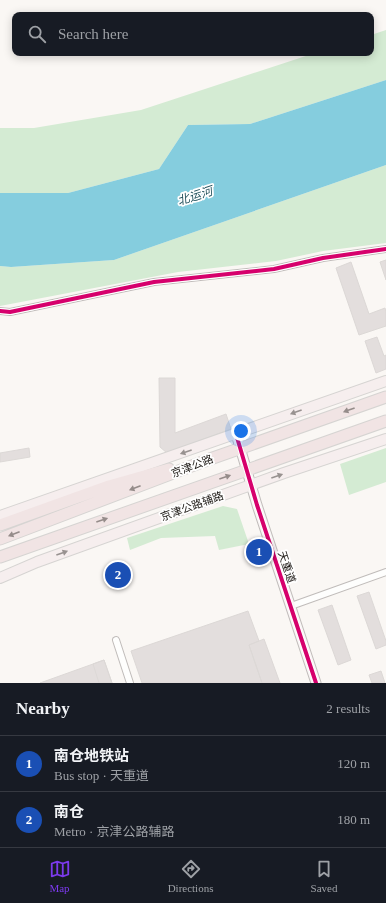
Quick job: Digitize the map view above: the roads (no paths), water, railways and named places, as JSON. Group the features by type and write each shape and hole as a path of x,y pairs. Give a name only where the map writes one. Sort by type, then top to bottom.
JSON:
{"highway":[{"name":"京津公路","path":"0,539 210,459 386,397"},
{"name":"京津公路","path":"0,557 246,469 386,421"},
{"path":"1,522 148,474 210,459"}],"main road":[{"path":"1,522 236,434 386,381"},
{"name":"京津公路辅路","path":"0,578 44,559 251,485 386,439"}],"street":[{"path":"0,311 10,312 154,282 274,269 323,258 386,249"},
{"name":"天重道","path":"236,434 251,485 316,683"},
{"path":"291,606 386,572"},
{"path":"116,640 130,683"}],"water":[{"name":"北运河","path":"386,80 386,165 114,260 11,267 0,266 0,193 68,193 159,169 188,125 250,124"}],"place":[{"name":"南仓地铁站","path":"259,552"},
{"name":"南仓","path":"118,575"}]}
